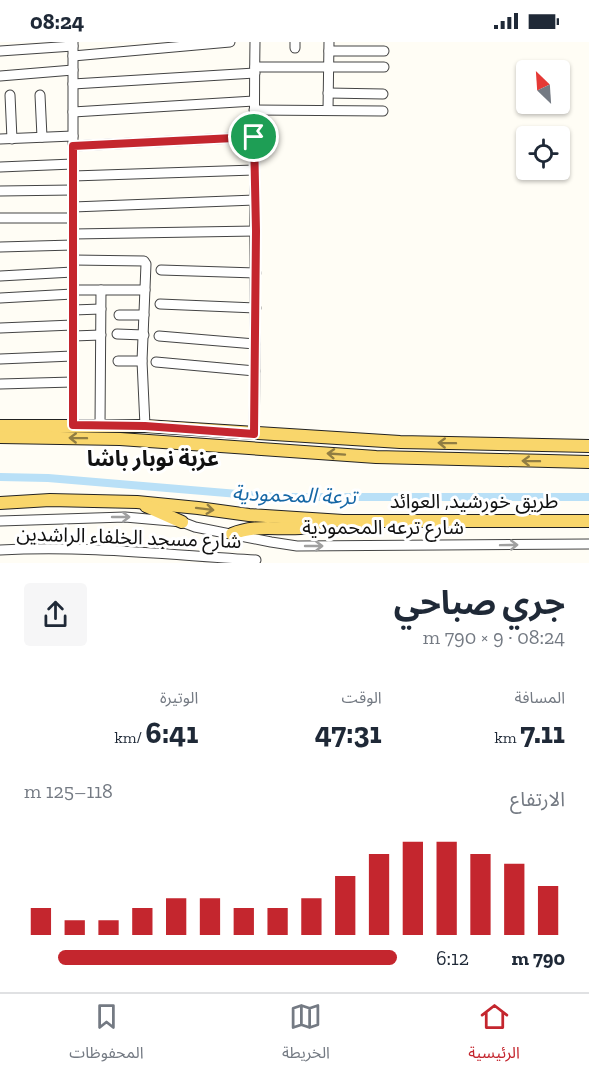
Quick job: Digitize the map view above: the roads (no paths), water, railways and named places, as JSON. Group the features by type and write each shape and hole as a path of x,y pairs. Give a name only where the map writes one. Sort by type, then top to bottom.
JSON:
{"main road":[{"path":"0,426 145,426 400,442 589,446"},
{"path":"120,439 172,428"},
{"name":"طريق خورشيد, العوائد","path":"0,437 120,439 376,457 589,462"},
{"name":"طريق خورشيد, العوائد","path":"0,503 50,500 137,502 249,515 328,521 589,521"},
{"path":"137,502 182,522"},
{"path":"232,534 248,529 303,529 328,521"}],"street":[{"path":"0,51 230,42"},
{"path":"254,434 255,42"},
{"path":"328,110 329,47 384,51"},
{"path":"73,48 73,425"},
{"path":"73,84 255,70 384,67"},
{"path":"0,76 73,70"},
{"path":"328,93 383,94"},
{"path":"10,95 12,139"},
{"path":"40,95 42,137"},
{"path":"73,112 254,106 383,111"},
{"path":"0,139 42,137 73,141 254,137"},
{"path":"0,167 73,164"},
{"path":"73,176 254,170"},
{"path":"0,191 73,190"},
{"path":"73,207 255,200"},
{"path":"0,218 73,218"},
{"path":"73,234 256,231"},
{"path":"0,247 73,245"},
{"path":"73,261 144,261 146,264 142,361 145,426"},
{"path":"161,270 256,273"},
{"path":"0,276 73,272"},
{"path":"0,298 101,290 145,290"},
{"path":"100,425 101,290"},
{"path":"160,304 256,308"},
{"path":"73,310 101,309"},
{"path":"119,315 144,315"},
{"path":"0,328 73,325"},
{"path":"117,334 144,334"},
{"path":"73,336 100,335"},
{"path":"159,336 255,344"},
{"path":"0,359 73,356"},
{"path":"118,361 142,361"},
{"path":"156,362 255,371"},
{"path":"0,384 73,382"},
{"name":"شارع ترعه المحمودية","path":"0,521 125,517 182,522 259,540 297,546 589,544"},
{"path":"256,562 259,540"},
{"name":"شارع مسجد الخلفاء الراشدين","path":"0,550 26,548 140,553 256,562"}],"waterway":[{"name":"ترعة المحمودية","path":"0,477 48,478 275,497 589,497"}],"district":[{"name":"عزبة نوبار باشا","path":"153,458"}]}
